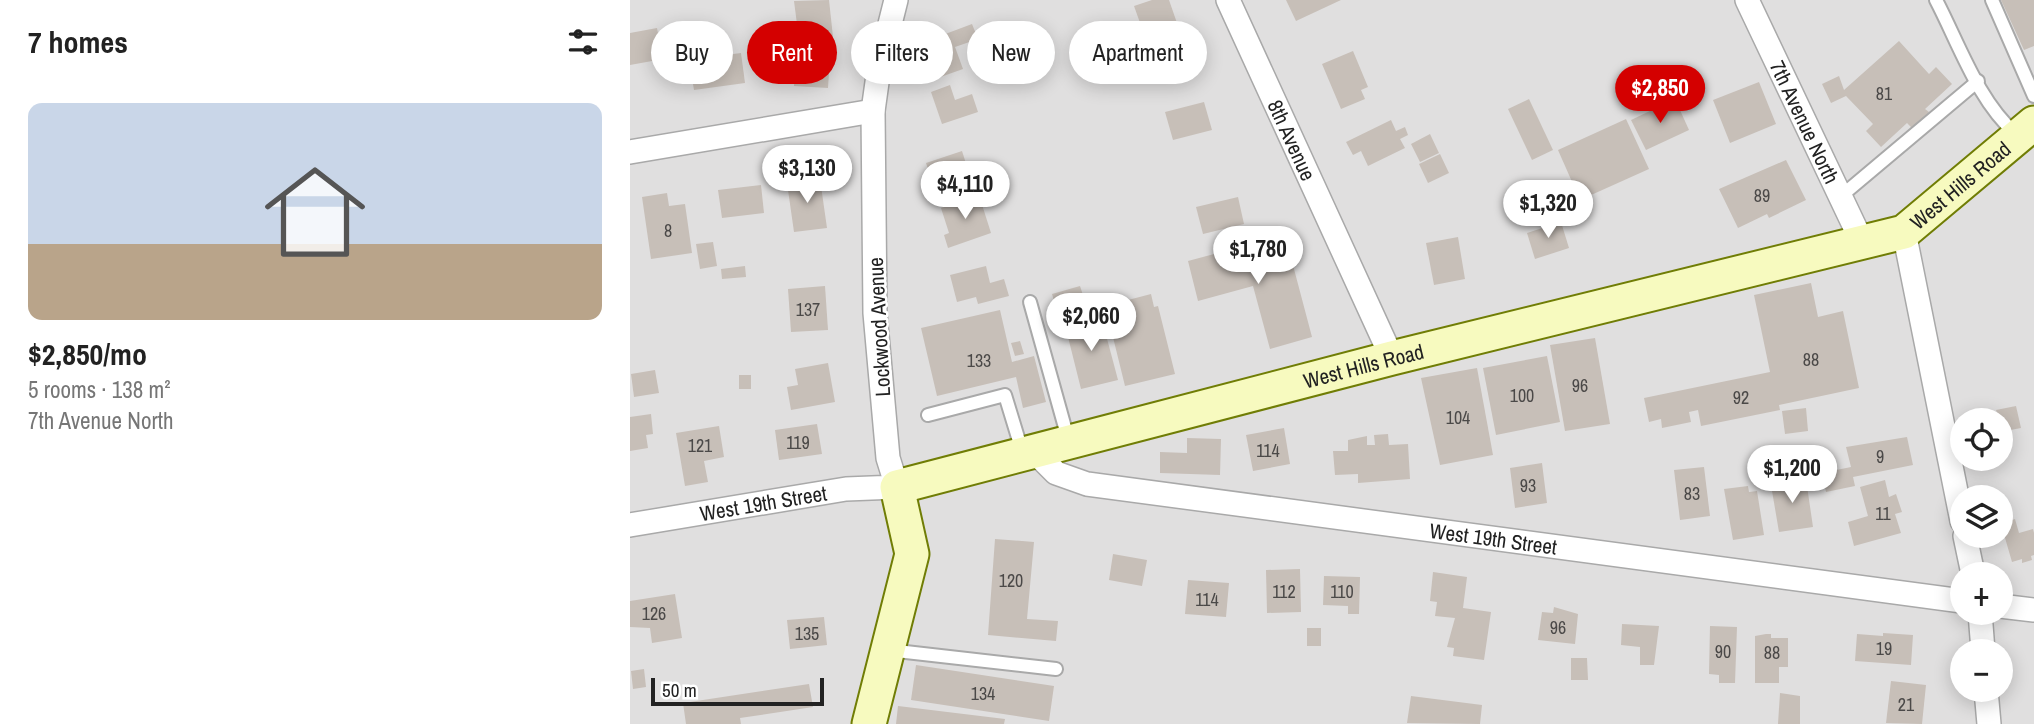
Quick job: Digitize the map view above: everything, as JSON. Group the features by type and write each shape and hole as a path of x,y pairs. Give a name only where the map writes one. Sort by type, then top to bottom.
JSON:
{"street":[{"name":"Lockwood Avenue","path":"896,0 879,68 873,111 875,313 888,458 897,487"},
{"name":"8th Avenue","path":"1228,0 1392,358"},
{"name":"7th Avenue North","path":"1747,0 1862,242"},
{"path":"630,152 873,111"},
{"name":"West Hills Road","path":"897,487 1392,358 1904,232 2029,133"},
{"path":"1904,232 1955,485"},
{"name":"West 19th Street","path":"1029,453 1056,472 1087,484 1950,599"},
{"path":"869,724 912,554 897,487"},
{"name":"West 19th Street","path":"630,525 846,489 897,487"},
{"path":"2013,608 2034,610"},
{"path":"1987,702 1989,724"}],"lane":[{"path":"1936,0 2000,120 2029,133"},
{"path":"1992,0 2034,96"},
{"path":"1840,197 1978,81"},
{"path":"1030,302 1069,442"},
{"path":"928,415 1005,395 1029,453"},
{"path":"887,650 1056,669"}],"shaded area":[{"path":"630,0 2034,0 2034,724 630,724"}],"building":[{"path":"829,0 831,21 797,21 794,1"},
{"path":"1152,0 1169,0 1176,21 1139,21 1134,6"},
{"path":"1286,0 1341,0 1296,21"},
{"path":"2001,0 2034,0 2034,46 2024,50"},
{"path":"967,26 967,43 955,47 963,69 953,73 953,31"},
{"path":"651,29 651,61 630,65 630,33"},
{"path":"1899,41 1929,74 1936,67 1952,84 1925,109 1929,112 1912,128 1907,123 1881,147 1866,131 1873,124 1846,96 1831,103 1822,84 1839,76 1844,90"},
{"path":"1353,51 1368,87 1361,90 1365,99 1341,109 1322,64"},
{"path":"741,53 745,83 694,90 693,84 733,84 733,54"},
{"path":"1759,82 1776,124 1730,143 1713,100"},
{"path":"794,84 828,84 828,88"},
{"path":"950,85 955,100 972,94 978,112 942,124 931,92"},
{"path":"1529,99 1553,150 1532,160 1508,109"},
{"path":"1675,99 1689,130 1646,150 1631,120"},
{"path":"1204,102 1212,130 1173,140 1165,112"},
{"path":"1626,119 1649,169 1580,200 1558,150"},
{"path":"1391,120 1396,131 1405,127 1408,135 1400,139 1405,148 1368,166 1361,151 1353,155 1346,142"},
{"path":"1430,134 1439,153 1420,162 1411,144"},
{"path":"962,151 971,179 951,186 946,173 931,178 926,163"},
{"path":"1440,154 1449,173 1428,183 1419,164"},
{"path":"1786,160 1806,200 1769,218 1767,214 1738,228 1719,189"},
{"path":"820,179 827,228 794,232 787,183"},
{"path":"761,185 764,213 722,218 718,190"},
{"path":"667,193 669,206 685,204 692,253 651,259 642,197"},
{"path":"979,195 991,233 948,248 944,235 949,233 941,208"},
{"path":"1238,197 1244,224 1203,234 1196,207"},
{"path":"1561,222 1569,248 1535,259 1527,233"},
{"path":"1285,235 1312,337 1270,349 1253,286 1198,301 1188,261"},
{"path":"1458,237 1465,279 1434,285 1426,243"},
{"path":"713,242 717,266 700,269 696,244"},
{"path":"745,266 746,277 722,279 721,269"},
{"path":"986,266 990,283 1004,279 1009,296 978,304 976,297 957,302 950,275"},
{"path":"1811,283 1818,317 1843,311 1859,388 1779,405 1780,410 1701,426 1698,410 1689,412 1691,422 1662,428 1661,419 1649,422 1644,398 1770,372 1754,295"},
{"path":"825,286 828,330 791,332 788,289"},
{"path":"1080,286 1084,298 1067,303 1071,317 1060,321 1052,294"},
{"path":"1151,294 1154,307 1158,306 1175,374 1125,386 1109,321 1113,319 1109,305"},
{"path":"1000,310 1012,362 1034,356 1046,402 1023,408 1016,377 937,396 921,328"},
{"path":"1101,316 1118,380 1081,389 1065,325"},
{"path":"1595,338 1610,424 1565,431 1550,345"},
{"path":"1020,341 1024,354 1015,356 1011,343"},
{"path":"1547,356 1560,422 1496,435 1483,368"},
{"path":"828,363 835,402 791,410 787,387 798,385 795,369"},
{"path":"1477,368 1493,455 1440,465 1421,378"},
{"path":"655,370 659,393 634,397 631,374"},
{"path":"739,375 751,375 751,389 739,389"},
{"path":"2016,406 2021,428 2013,430 2013,408 2006,408"},
{"path":"1806,408 1808,431 1785,434 1782,411"},
{"path":"651,414 653,434 646,435 648,448 630,451 630,417"},
{"path":"817,424 822,454 779,460 775,430"},
{"path":"719,426 724,457 704,461 708,482 685,486 676,433"},
{"path":"1284,428 1290,464 1253,471 1246,435"},
{"path":"1388,434 1389,445 1408,444 1410,479 1358,483 1358,474 1335,475 1333,451 1348,451 1348,440 1367,436 1367,445 1375,445 1374,435"},
{"path":"1907,437 1913,465 1853,477 1855,486 1826,492 1822,473 1851,467 1846,447"},
{"path":"1187,438 1221,439 1220,475 1160,473 1160,452 1187,453"},
{"path":"1542,463 1547,503 1515,508 1510,468"},
{"path":"1704,467 1710,516 1680,520 1674,470"},
{"path":"1798,477 1798,481 1806,479 1813,527 1779,532 1771,485 1778,484 1776,481"},
{"path":"1885,480 1889,497 1896,494 1902,512 1895,514 1901,533 1854,546 1848,522 1868,516 1860,487"},
{"path":"1748,486 1749,492 1757,491 1764,535 1733,540 1724,489"},
{"path":"2015,519 2019,533 2033,529 2032,560 2012,562 2008,548 2013,548"},
{"path":"995,539 1034,542 1027,619 1058,621 1056,641 988,635"},
{"path":"1113,554 1147,560 1142,586 1109,580"},
{"path":"1300,569 1301,612 1267,613 1266,570"},
{"path":"1433,572 1467,577 1463,608 1491,612 1484,660 1453,656 1454,648 1447,647 1455,618 1435,616 1437,602 1430,601"},
{"path":"1324,576 1360,577 1359,614 1348,614 1348,606 1323,605"},
{"path":"1188,580 1229,583 1226,617 1185,614"},
{"path":"675,594 682,638 652,643 650,628 630,627 630,601"},
{"path":"1554,607 1578,614 1575,644 1538,640 1542,612 1553,613"},
{"path":"824,617 827,645 790,649 787,620"},
{"path":"1622,624 1659,626 1654,665 1640,665 1640,647 1621,645"},
{"path":"1710,626 1737,627 1735,683 1719,683 1719,675 1709,674"},
{"path":"1307,628 1321,628 1321,646 1307,646"},
{"path":"1883,633 1913,635 1911,665 1855,661 1857,634 1883,636"},
{"path":"1771,634 1771,638 1788,638 1788,667 1779,667 1779,683 1755,683 1755,636"},
{"path":"1571,658 1587,658 1588,680 1571,680"},
{"path":"916,665 1054,686 1049,721 911,700"},
{"path":"644,669 646,687 633,689 631,671"},
{"path":"1891,681 1926,685 1922,724 1886,723"},
{"path":"809,684 813,707 740,718 741,724 686,724 683,703"},
{"path":"1780,693 1800,696 1800,724 1778,724"},
{"path":"1411,696 1482,705 1480,724 1407,723"},
{"path":"898,706 1005,719 1004,724 896,724"}]}
